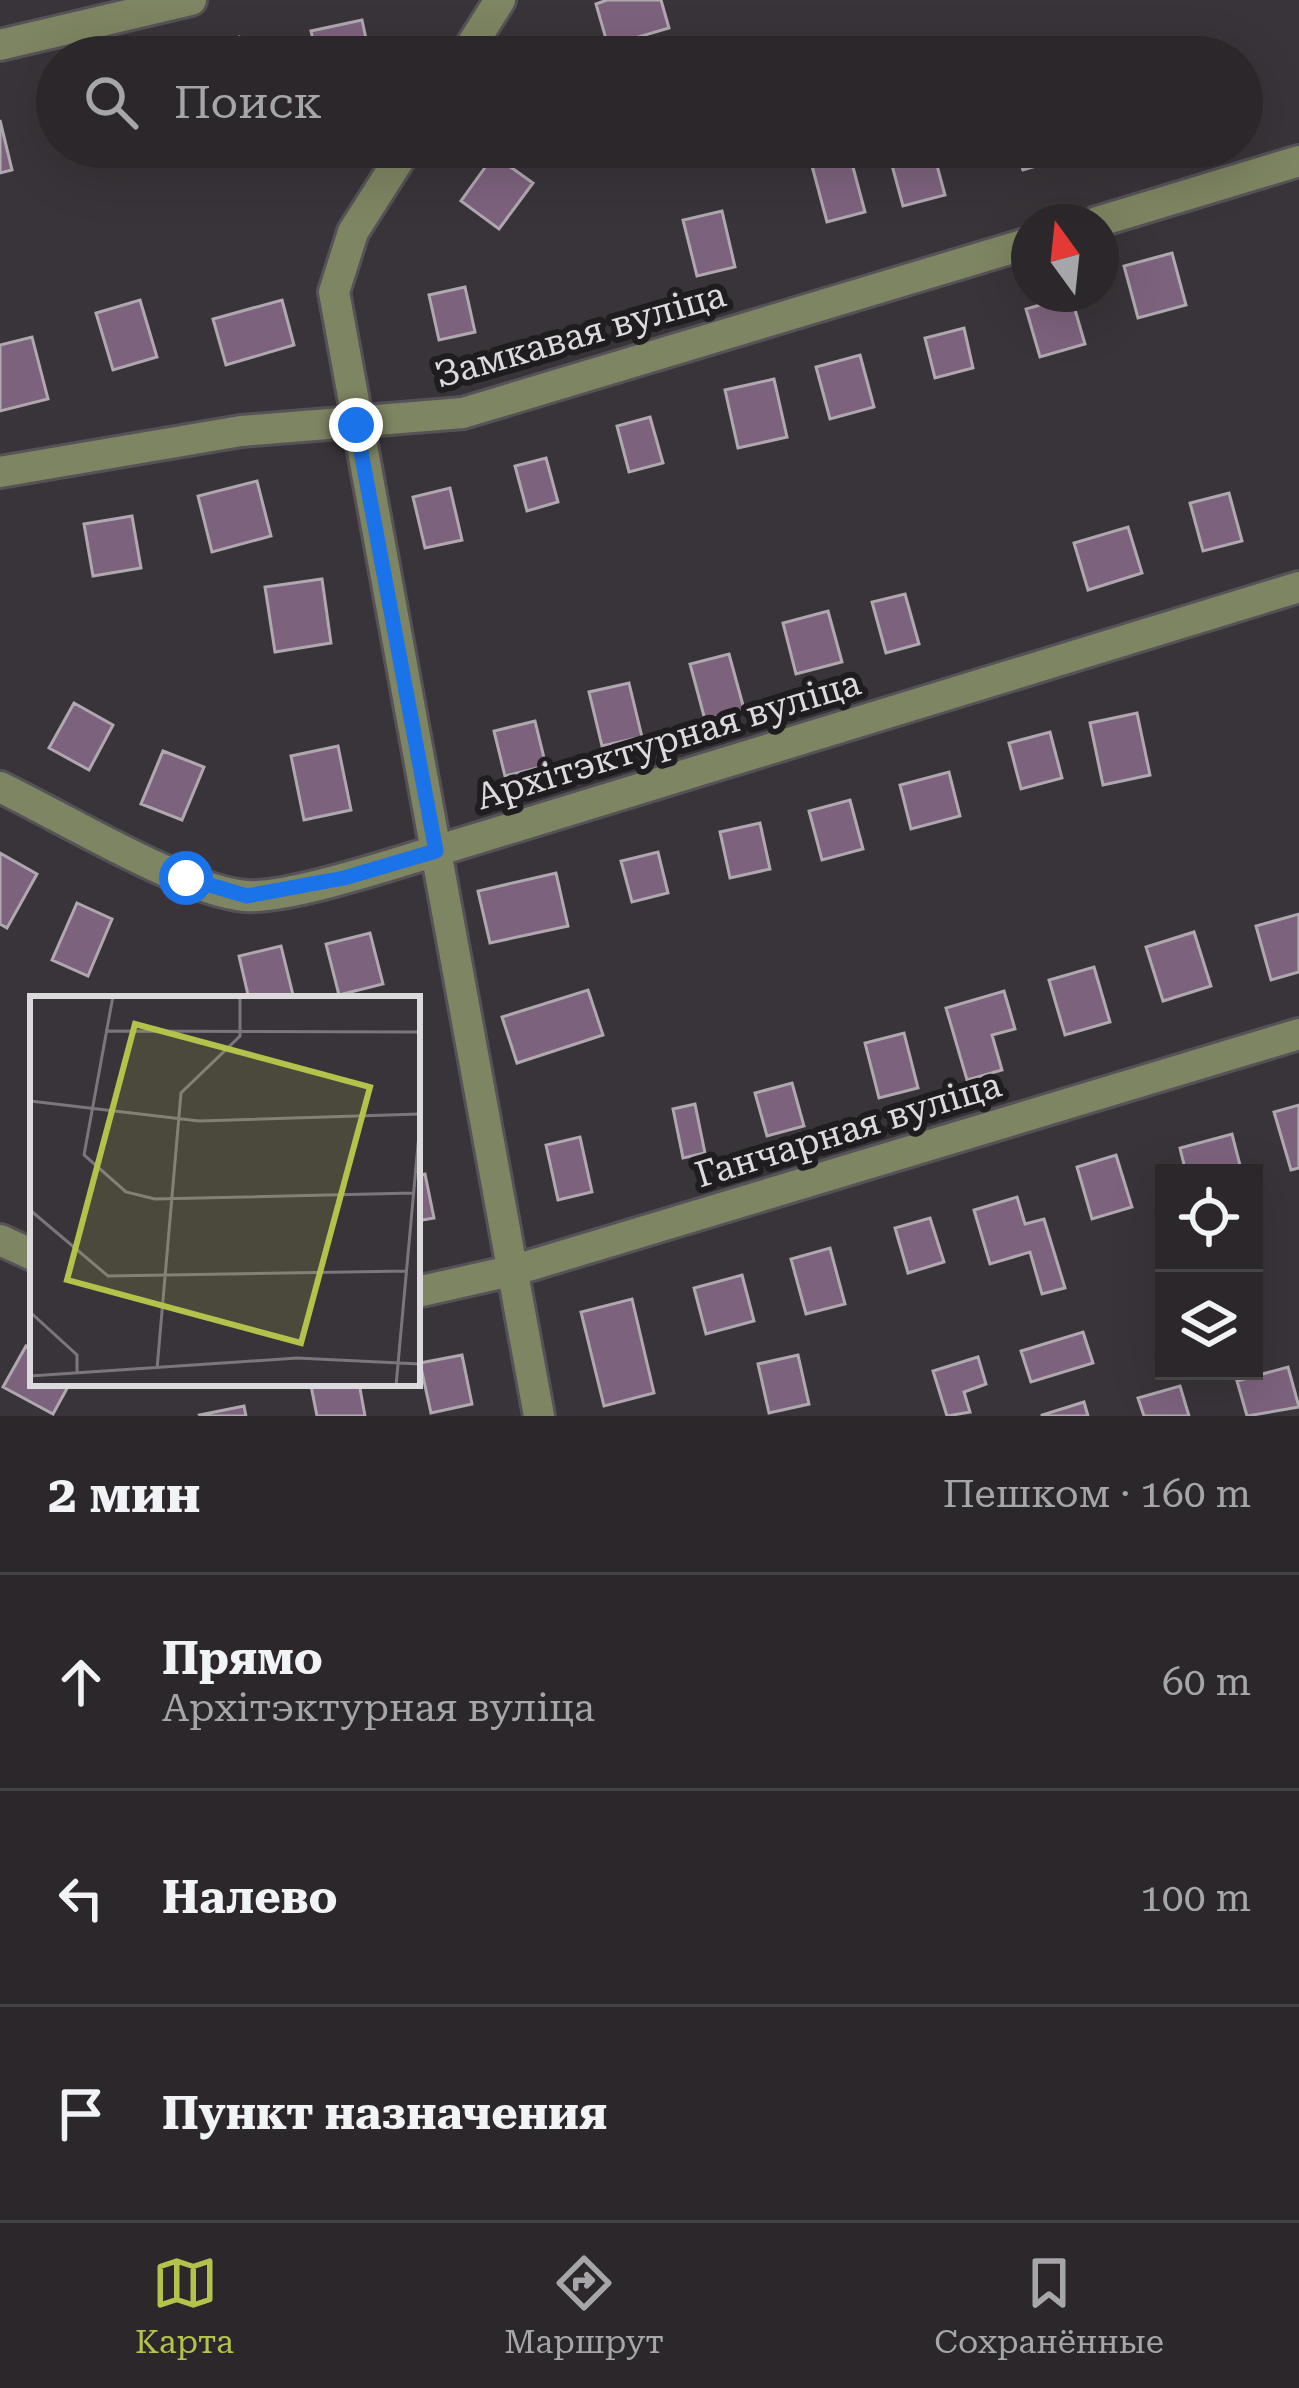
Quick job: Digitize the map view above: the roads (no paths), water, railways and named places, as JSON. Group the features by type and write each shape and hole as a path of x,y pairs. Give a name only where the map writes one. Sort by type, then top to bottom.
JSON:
{"street":[{"path":"38,36 190,0"},
{"path":"477,36 500,0"},
{"path":"0,45 36,36"},
{"path":"1119,215 1299,161"},
{"path":"394,168 353,232 334,292 538,1416"},
{"name":"Замкавая вуліца","path":"0,472 241,431 463,413 1011,248"},
{"name":"Архітэктурная вуліца","path":"0,787 186,878 247,896 344,878 436,851 1299,587"},
{"name":"Ганчарная вуліца","path":"420,1291 515,1270 1299,1034"},
{"path":"0,1240 30,1254"}]}
